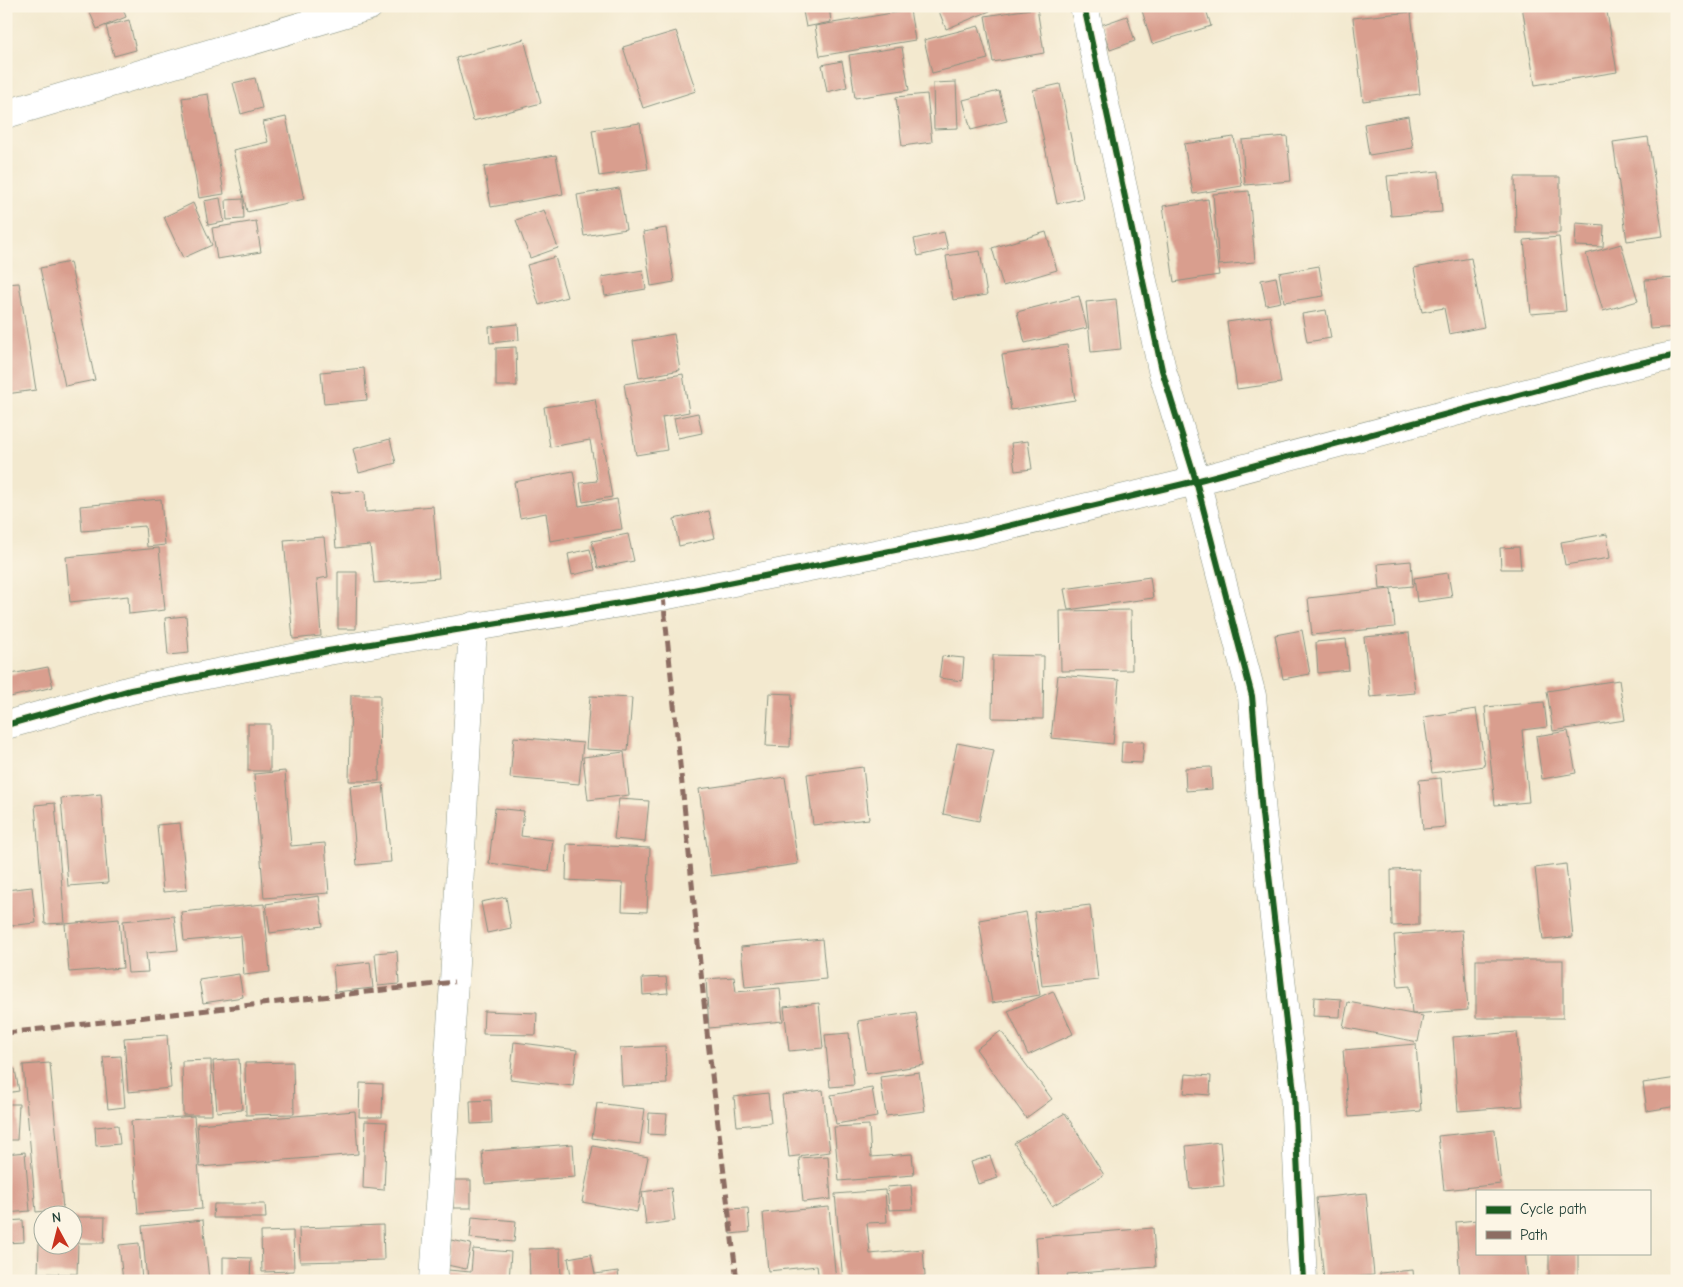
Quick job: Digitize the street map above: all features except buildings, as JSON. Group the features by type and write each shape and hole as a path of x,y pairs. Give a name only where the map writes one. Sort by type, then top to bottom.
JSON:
{"street":[{"path":"6,114 369,6"},
{"path":"1084,6 1162,370 1196,480 1252,696 1262,814 1294,1092 1302,1281"},
{"path":"6,725 131,690 328,651 663,596 956,538 1196,480 1631,364 1677,355"},
{"path":"434,1281 454,982 472,626"}],"marked path":[{"path":"663,596 708,1042 737,1281"},
{"path":"6,1033 454,982"}],"cycle path":[{"path":"1084,6 1162,370 1196,481 1252,696 1262,814 1294,1092 1303,1281"},
{"path":"6,725 131,690 328,651 663,596 966,536 1196,481 1631,365 1677,355"}]}
